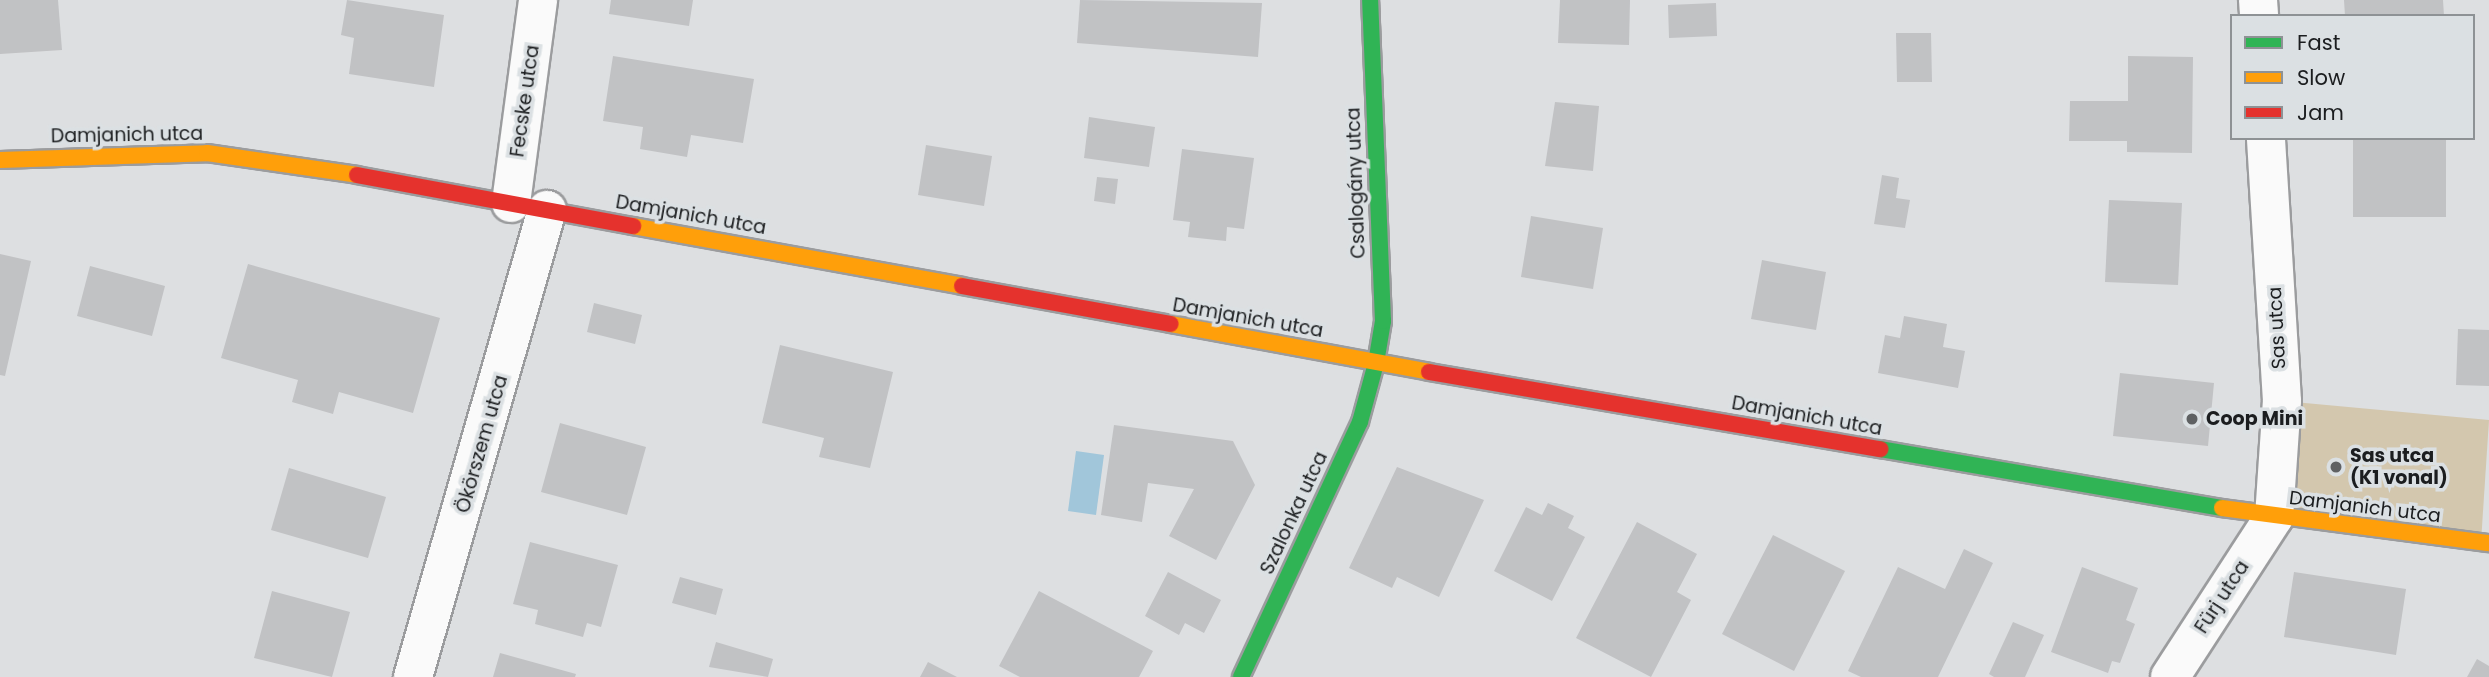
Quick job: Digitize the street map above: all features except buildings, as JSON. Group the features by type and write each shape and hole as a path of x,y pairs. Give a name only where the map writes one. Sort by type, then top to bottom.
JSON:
{"main road":[{"name":"Csalogány utca","path":"1370,0 1383,321 1376,363"},
{"name":"Damjanich utca","path":"0,160 207,153 529,206 1376,363 2274,517 2489,544"},
{"name":"Szalonka utca","path":"1241,677 1360,422 1376,363"}],"street":[{"name":"Fecske utca","path":"529,206 538,0"},
{"name":"Sas utca","path":"2266,140 2282,401 2274,517"},
{"name":"Ökörszem utca","path":"413,677 529,206"},
{"name":"Fürj utca","path":"2170,677 2274,517"}],"shaded area":[{"path":"2282,401 2489,420 2481,542 2274,517"}],"water":[{"path":"1076,451 1104,455 1096,515 1068,511"}],"traffic: fast":[{"path":"1241,677 1360,422 1376,363 1383,321 1370,0"},
{"path":"1880,449 2222,508"}],"traffic: slow":[{"path":"0,160 207,153 357,175"},
{"path":"633,226 962,286"},
{"path":"1171,324 1429,372"},
{"path":"2222,508 2489,543"}],"traffic: jam":[{"path":"357,175 633,226"},
{"path":"962,286 1171,324"},
{"path":"1429,372 1880,449"}],"place":[{"name":"Coop Mini","path":"2192,419"},
{"name":"Sas utca (K1 vonal)","path":"2336,467"}]}
